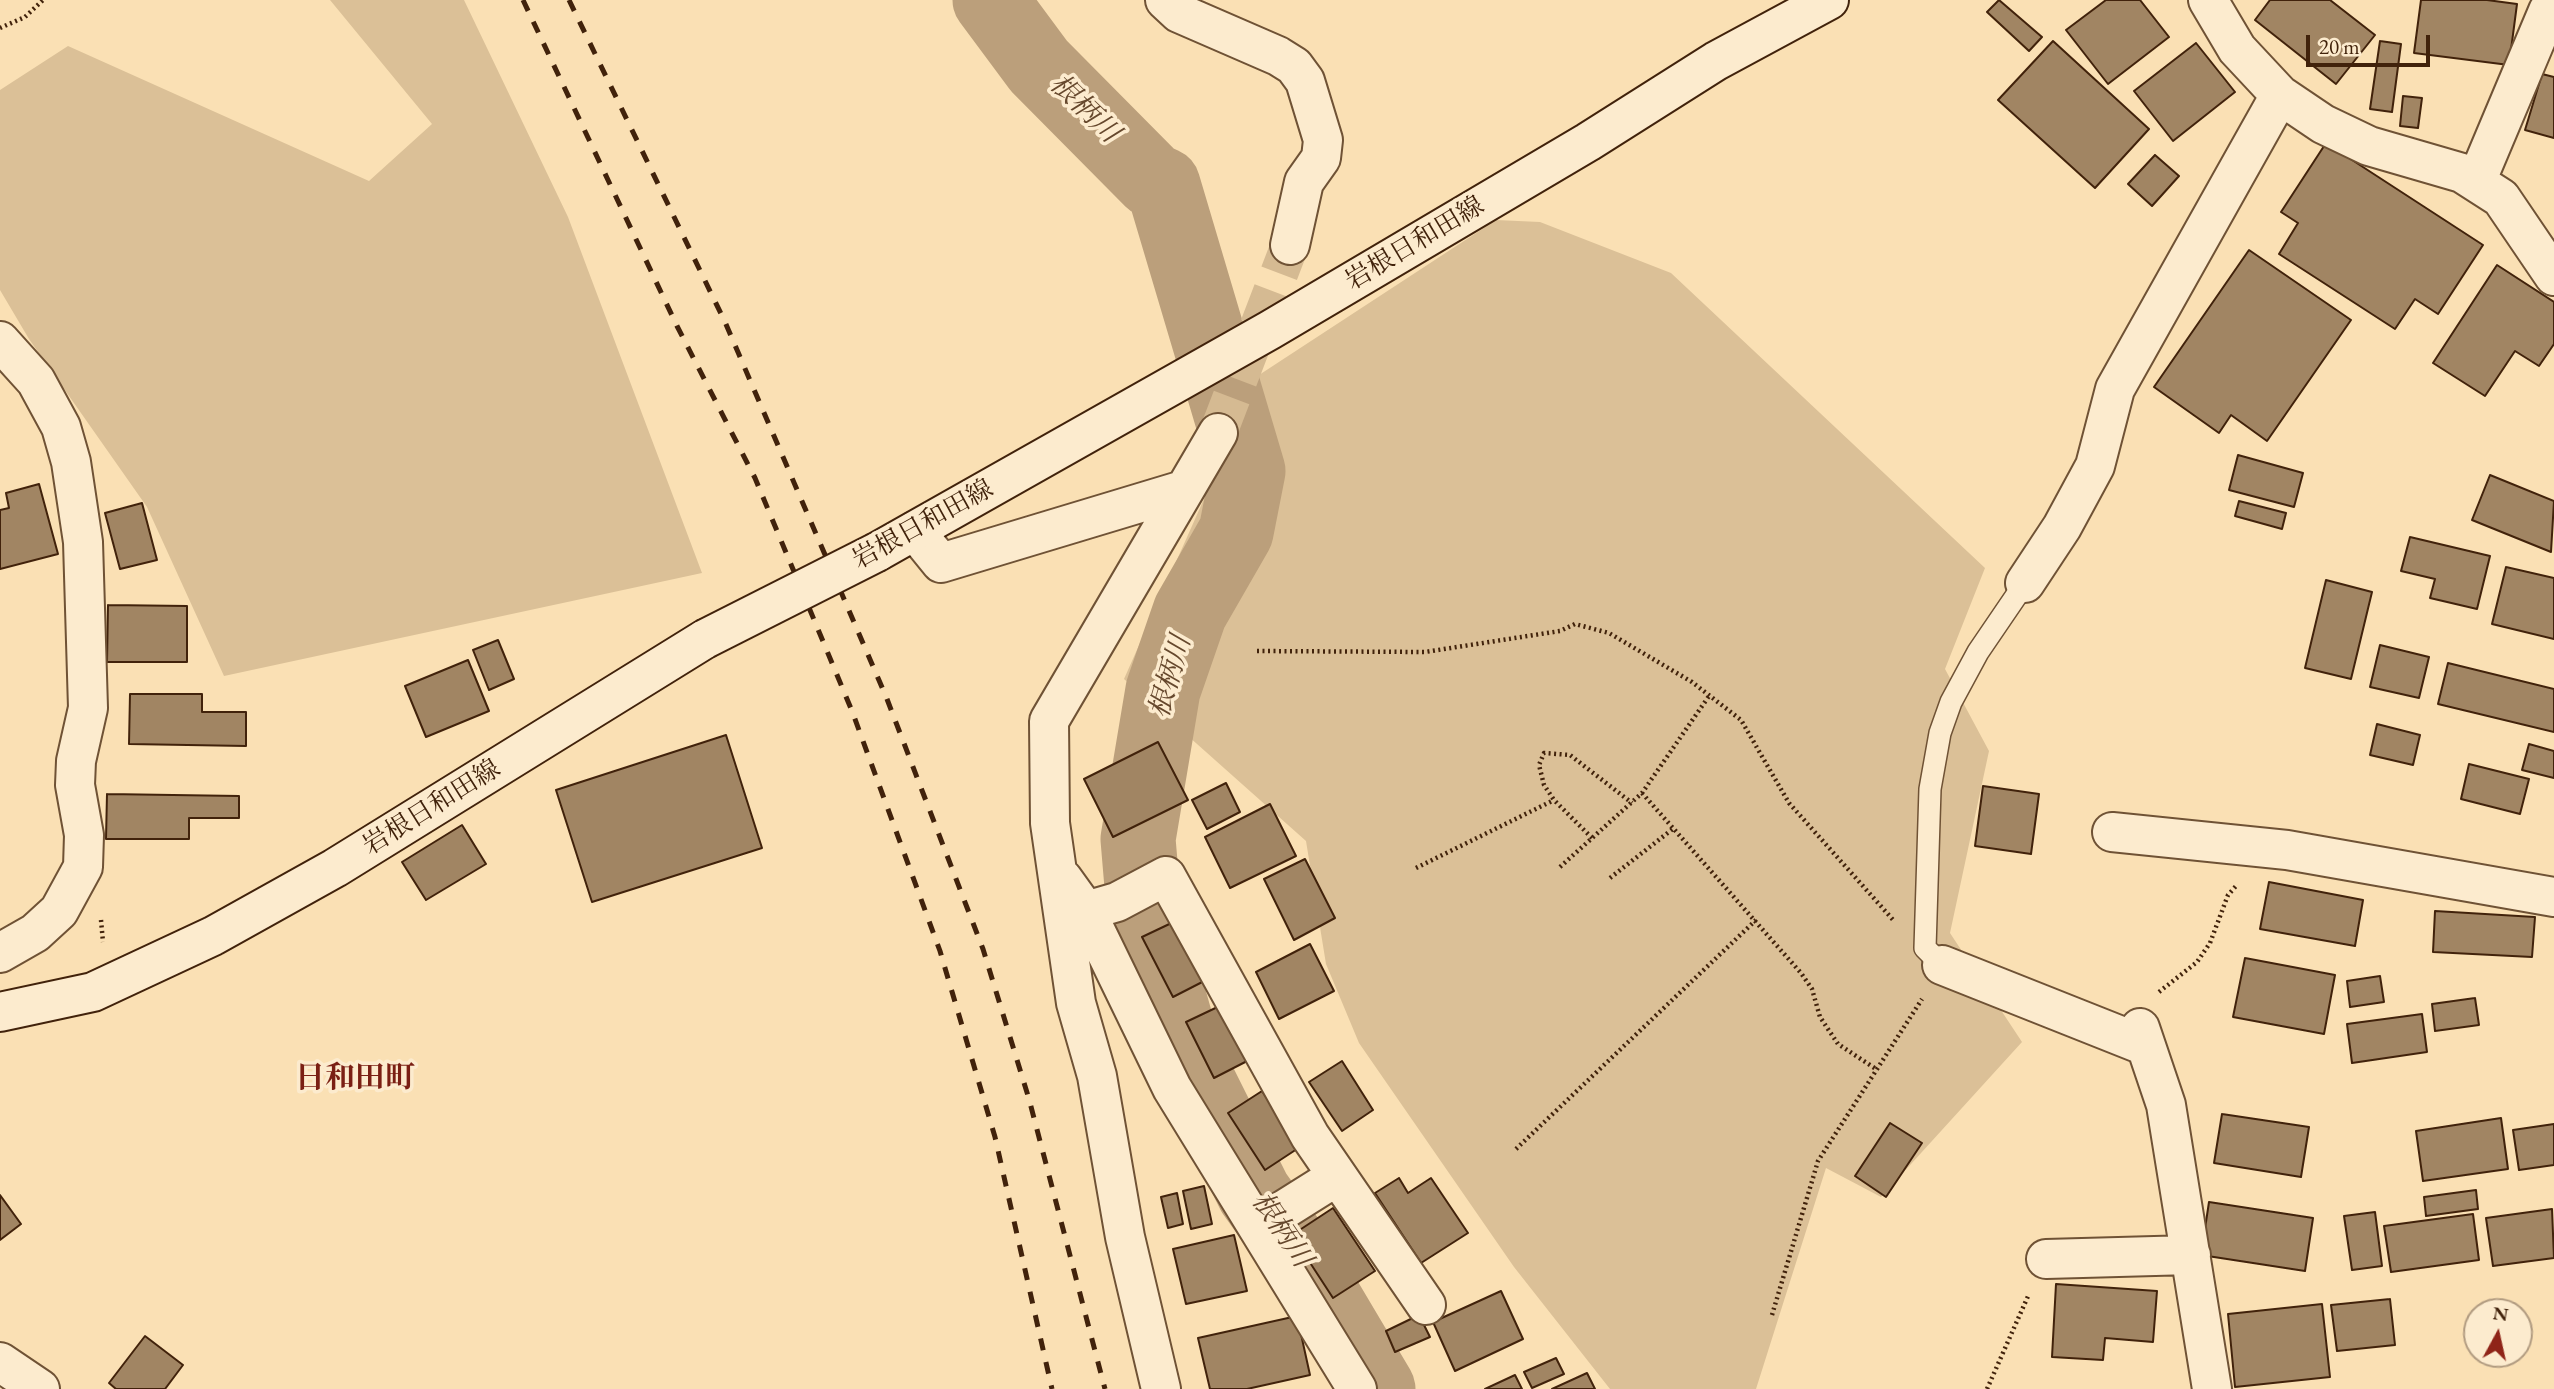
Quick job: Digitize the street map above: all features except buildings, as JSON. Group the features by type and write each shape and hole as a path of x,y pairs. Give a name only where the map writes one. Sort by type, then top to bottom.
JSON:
{"street":[{"path":"1166,0 1179,13 1278,56 1294,66 1305,81 1323,140 1321,158 1304,182 1290,245"},
{"name":"岩根日和田線","path":"0,1012 93,992 213,936 335,868 705,639 877,552 1270,330 1588,142 1716,61 1829,0"},
{"path":"2208,0 2237,50 2280,95 2323,124 2369,146 2462,173 2501,198 2554,276"},
{"path":"2476,183 2548,10"},
{"path":"2025,583 2063,527 2095,466 2115,389 2280,95"},
{"path":"0,341 36,381 61,427 71,462 83,542 88,708 76,761 75,785 84,835 83,867 59,911 35,933 0,953"},
{"path":"1161,1389 1125,1237 1097,1076 1076,1003 1051,823 1049,721 1218,433"},
{"path":"915,531 941,563 1183,491"},
{"path":"2112,831 2270,848 2554,897"},
{"path":"1058,872 1102,907 1172,1088 1357,1389"},
{"path":"1102,907 1166,876 1327,1182 1426,1305"},
{"path":"1938,960 2143,1037 2166,1105 2212,1389"},
{"path":"1258,1226 1327,1182"},
{"path":"2046,1259 2191,1255"},
{"path":"0,1362 40,1389"}],"lane":[{"path":"1938,960 1930,789 1940,733 1951,702 1978,652 2025,583"}],"path":[{"path":"0,28 25,17 43,0"},
{"path":"1257,651 1424,652 1560,631 1575,624 1609,633 1709,696 1741,720 1789,803 1882,910 1938,960 1906,1019 1818,1161 1772,1315"},
{"path":"1560,867 1642,793 1709,696"},
{"path":"1592,838 1554,800 1544,785 1539,765 1544,753 1570,755 1632,803"},
{"path":"1642,793 1807,981 1820,1017 1838,1044 1876,1069"},
{"path":"1416,868 1554,800"},
{"path":"1610,878 1674,828"},
{"path":"2143,1037 2144,1007 2197,962 2210,943 2228,895 2242,878 2263,867 2270,848"},
{"path":"1516,1149 1756,920"},
{"path":"1987,1389 2046,1259"}],"shaded area":[{"path":"330,0 464,0 568,217 702,573 224,676 147,507 29,339 0,290 0,90 68,46 369,181 432,124"},
{"path":"1496,220 1540,222 1671,273 1985,568 1945,669 1989,751 1950,933 2022,1042 1881,1197 1826,1168 1756,1389 1610,1389 1514,1267 1359,1043 1326,964 1306,841 1124,679 1259,375"}],"waterway":[{"name":"根柄川","path":"990,0 1039,66 1152,180 1163,185 1248,471 1236,532 1190,612 1163,690 1138,839 1144,910 1185,1055 1254,1193 1299,1256 1378,1389"}],"tunnel":[{"path":"1218,433 1290,245"}],"railway":[{"path":"523,0 677,326 755,478 852,711 940,951 995,1137 1052,1389"},
{"path":"569,0 725,322 887,699 983,949 1029,1099 1105,1389"}],"district":[{"name":"日和田町","path":"355,1079"}]}
